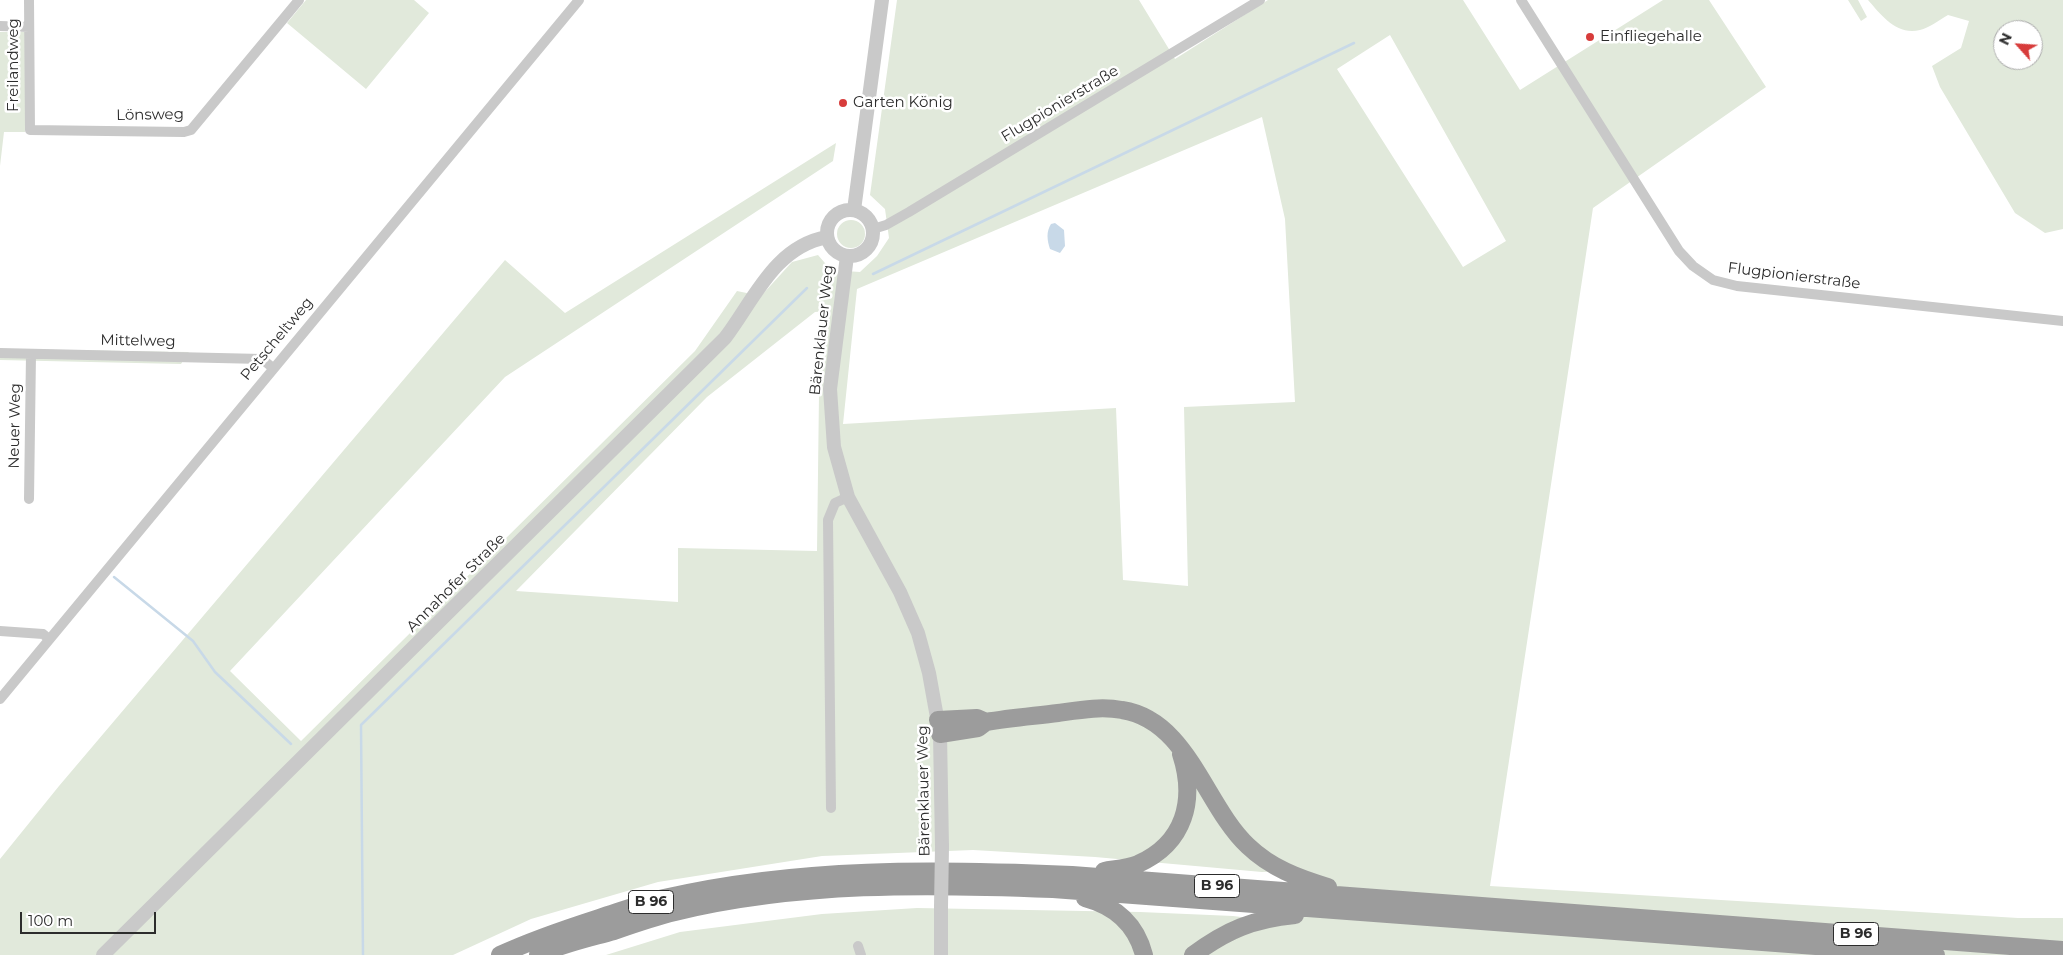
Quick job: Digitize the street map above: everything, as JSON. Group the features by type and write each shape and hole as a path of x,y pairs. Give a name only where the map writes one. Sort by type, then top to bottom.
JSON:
{"highway":[{"path":"939,727 977,718 986,722 1098,708 1123,710 1142,716 1161,728 1190,760 1232,828 1247,846 1284,872 1362,897"},
{"path":"1072,875 1137,865 1158,853 1171,840 1182,823 1188,804 1185,767 1179,747"},
{"name":"B 96","path":"500,955 535,939 664,898 736,885 808,876 890,871 977,871 1072,875 2063,950"},
{"name":"B 96","path":"538,955 675,912 738,899 808,890 888,886 976,885 1053,889 1936,955"},
{"path":"1053,889 1112,908 1129,923 1141,943 1144,955"},
{"path":"1193,955 1233,929 1254,921 1340,910"}],"street":[{"name":"Freilandweg","path":"29,0 30,130"},
{"name":"Lönsweg","path":"30,130 184,132 190,130 299,0"},
{"name":"Petscheltweg","path":"0,699 272,368 579,0"},
{"path":"854,210 882,0"},
{"name":"Flugpionierstraße","path":"873,229 886,225 909,212 1260,0"},
{"name":"Flugpionierstraße","path":"1521,0 1678,251 1693,266 1713,280 1737,286 2063,321"},
{"path":"0,26 29,27"},
{"path":"854,210 865,215 873,229 872,240 867,249 859,254 847,256 835,250 828,237 828,227 833,218 842,212 854,210"},
{"name":"Annahofer Straße","path":"104,955 725,338 772,270 788,254 815,240 828,237"},
{"name":"Bärenklauer Weg","path":"847,256 830,396 834,447 848,497 900,592 918,633 929,673 939,727 942,847 941,955"},
{"name":"Mittelweg","path":"0,353 262,359 272,368"},
{"name":"Neuer Weg","path":"29,499 31,354"},
{"path":"831,808 828,520 835,503 848,497"},
{"path":"0,631 43,634 49,639"}],"shaded area":[{"path":"306,0 414,0 429,13 366,89 287,23"},
{"path":"897,0 1139,0 1175,59 1268,0 1463,0 1520,90 1663,0 1709,0 1766,87 1593,208 1490,886 2018,918 2063,918 2063,955 606,955 680,932 822,914 917,908 1140,912 1233,916 1297,924 1302,870 1262,872 1095,857 973,850 822,856 658,882 531,919 453,955 0,955 0,859 59,786 505,260 565,313 836,143 833,161 505,377 230,671 301,741 695,351 737,291 761,296 792,262 818,255 831,270 860,272 877,256 889,238 885,209 870,195","holes":["1390,35 1506,241 1463,267 1337,69","1262,117 1285,219 1295,402 1184,407 1188,586 1123,580 1116,408 843,424 857,289","828,311 819,394 817,551 678,548 678,602 516,591 707,397 815,312"]},
{"path":"1848,0 1858,0 1867,17 1861,21"},
{"path":"1868,0 2063,0 2063,229 2045,233 2015,213 1940,87 1932,66 1961,48 1969,21 1948,15 1930,26 1912,31 1897,27 1884,18"},
{"path":"0,32 26,32 25,132 4,132 0,166"},
{"path":"851,220 861,224 865,234 861,244 851,248 841,244 837,234 841,224"},
{"path":"0,349 189,352 181,364 0,360"}],"water":[{"path":"1055,223 1064,230 1065,246 1060,253 1050,249 1048,242 1048,230 1051,224"}],"waterway":[{"path":"873,274 1354,43"},
{"path":"363,955 361,725 807,288"},
{"path":"114,577 193,641 215,672 291,744"}],"place":[{"name":"Einfliegehalle","path":"1590,37"},
{"name":"Garten König","path":"843,103"}]}
